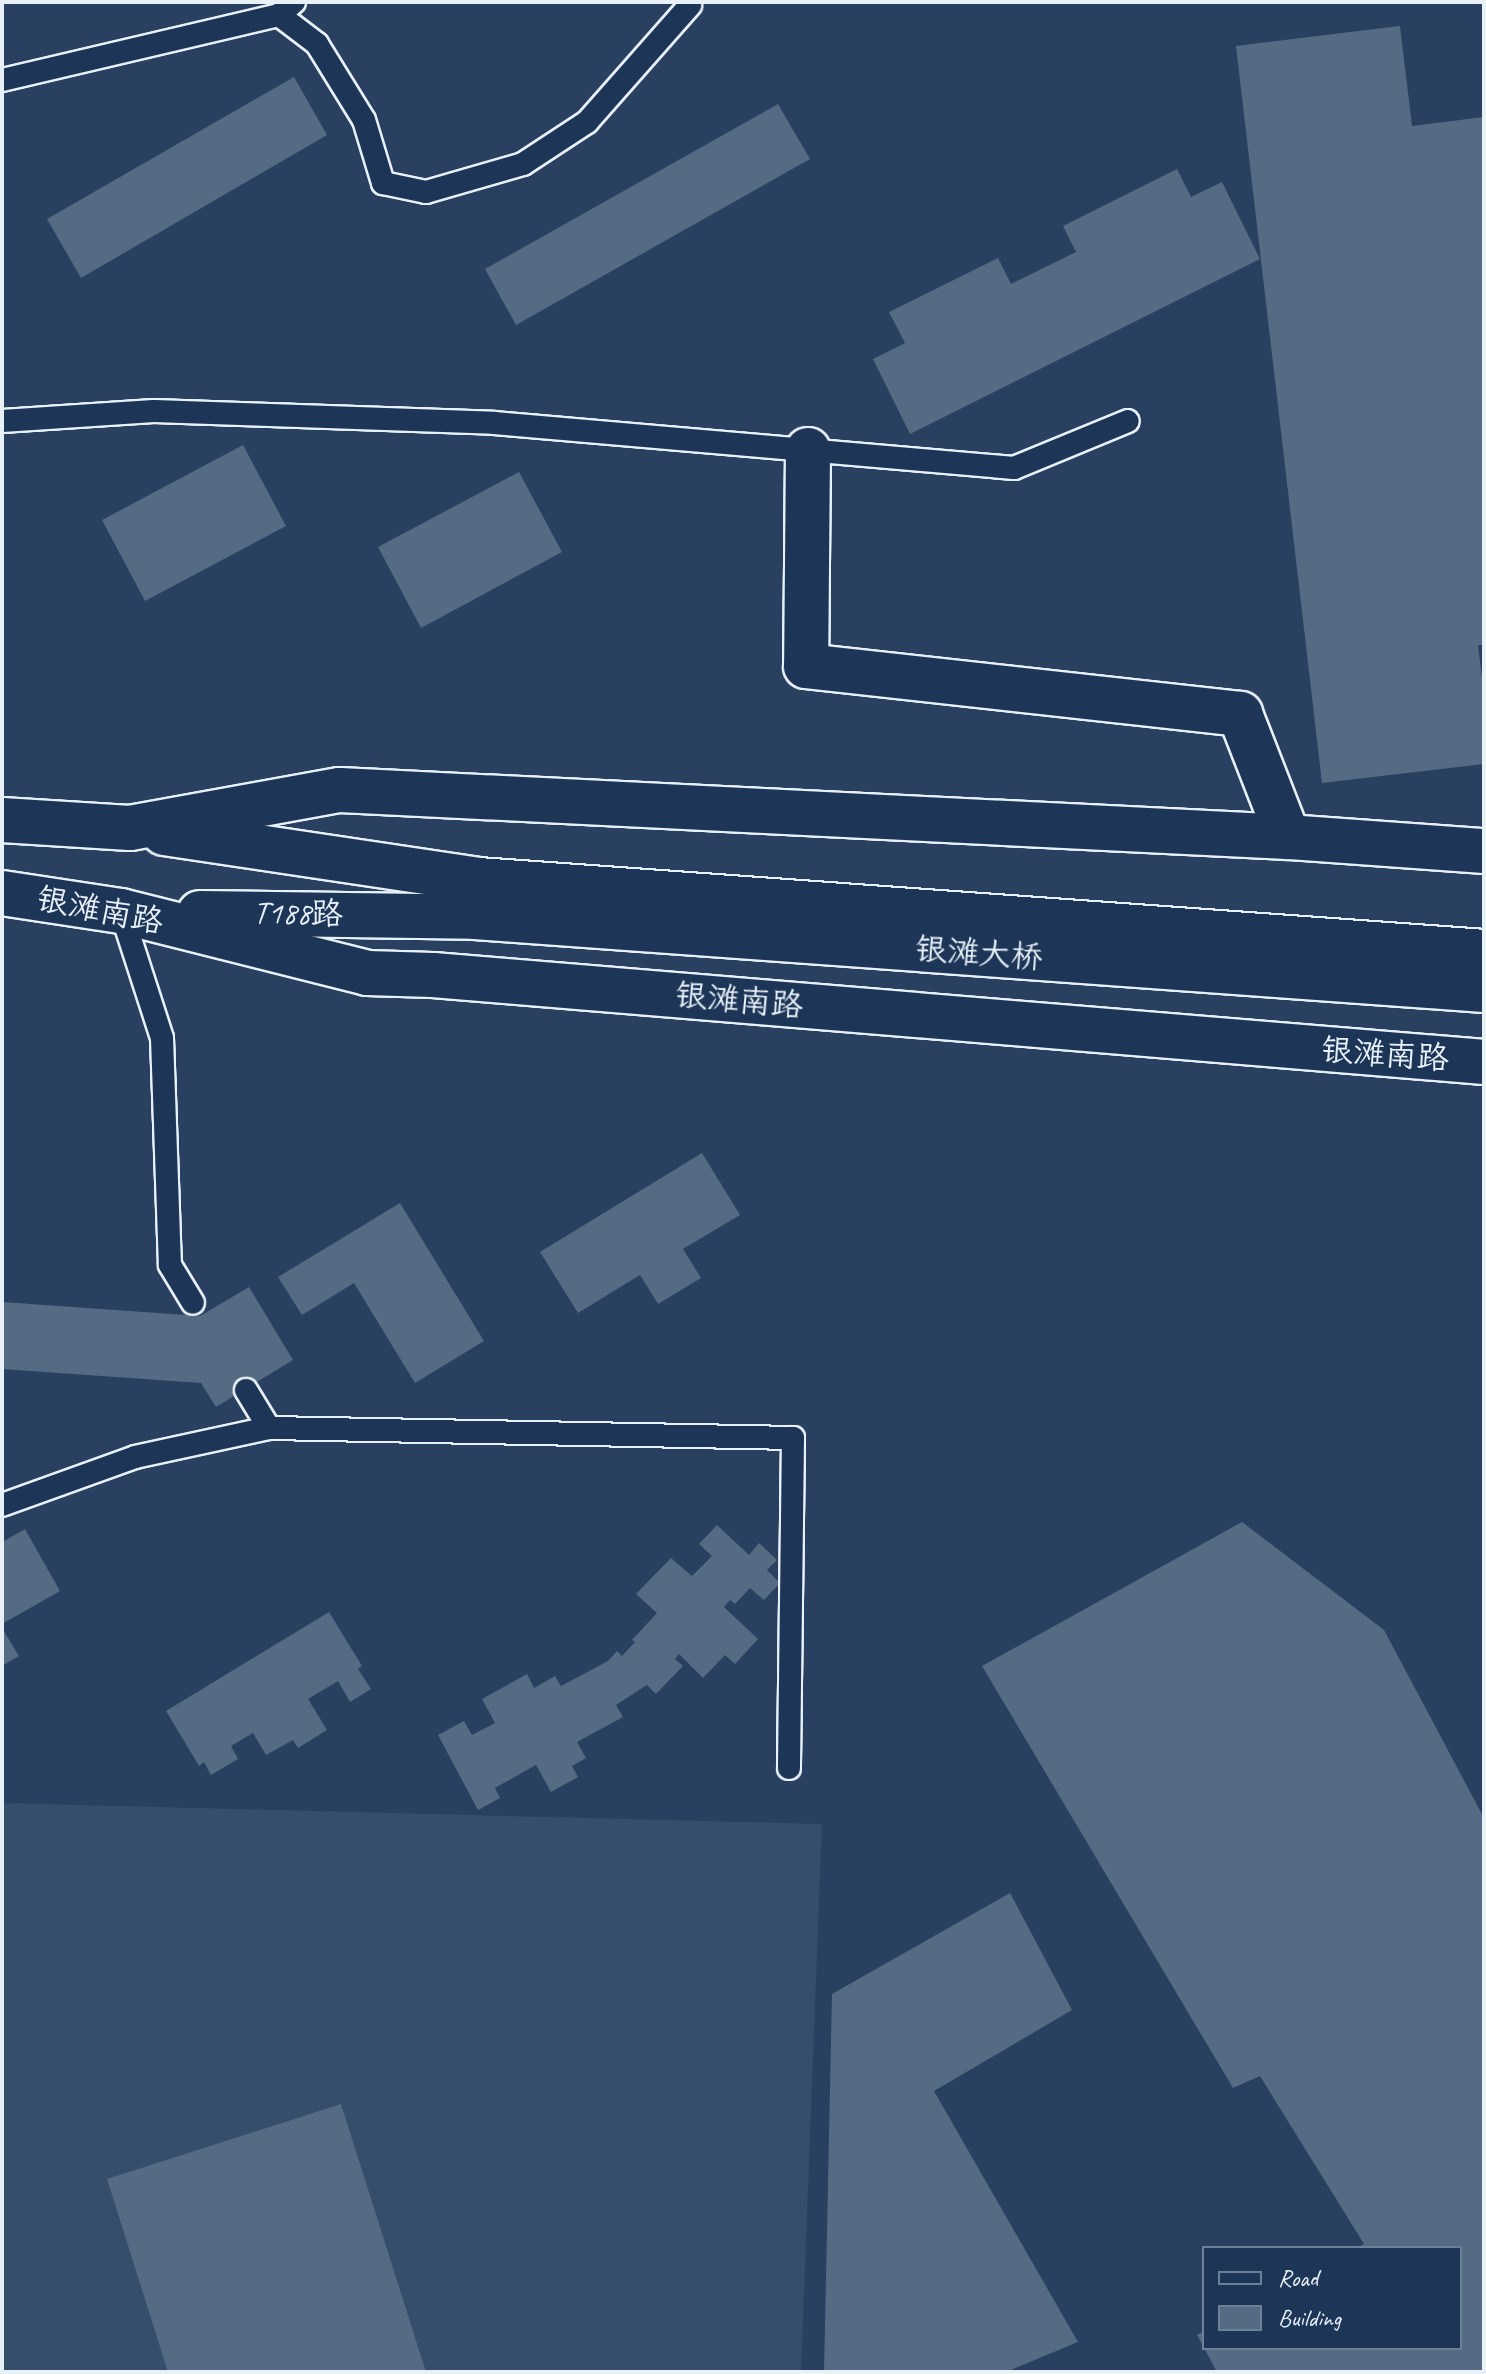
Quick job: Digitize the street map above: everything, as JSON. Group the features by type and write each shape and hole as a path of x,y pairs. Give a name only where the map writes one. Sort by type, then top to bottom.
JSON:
{"main road":[{"path":"808,450 806,666 1240,714 1288,837"},
{"path":"2,820 130,828 340,790 1288,837 1484,851"},
{"name":"T188路","path":"130,828 476,898"},
{"name":"银滩南路","path":"2,893 121,911 367,973 433,975 1484,1062"},
{"name":"T188路","path":"121,911 476,898"},
{"name":"银滩大桥","path":"476,898 1484,952"},
{"name":"银滩大桥","path":"476,898 1484,990"}],"lane":[{"path":"2,80 286,9 317,44 364,120 383,183 426,192 523,164 587,122 690,5"},
{"path":"2,421 154,411 494,423 1014,468 1128,421"},
{"path":"121,911 162,1038 170,1265 193,1303"},
{"path":"246,1390 269,1428"},
{"path":"2,1505 135,1457 269,1428 793,1438 789,1768"}],"shaded area":[{"path":"2,1803 822,1824 801,2372 2,2372"}],"building":[{"path":"1400,26 1412,126 1484,117 1484,645 1478,645 1484,694 1484,764 1322,783 1236,46"},
{"path":"294,77 327,135 81,278 47,219"},
{"path":"778,104 810,159 516,325 485,269"},
{"path":"1177,169 1191,197 1222,182 1260,259 910,434 873,359 905,343 889,312 998,258 1011,284 1076,252 1063,226"},
{"path":"243,445 286,526 145,601 102,520"},
{"path":"519,472 562,552 421,628 378,547"},
{"path":"702,1153 740,1215 683,1249 701,1278 658,1304 640,1275 578,1313 540,1252"},
{"path":"400,1203 484,1341 415,1383 354,1283 302,1315 278,1277"},
{"path":"249,1287 293,1360 216,1407 201,1383 2,1369 2,1302 200,1316"},
{"path":"1242,1522 1384,1630 1484,1818 1484,2372 1217,2372 1205,2350 1462,2350 1462,2246 1360,2246 1364,2244 1260,2076 1233,2088 982,1666"},
{"path":"717,1525 749,1555 759,1543 777,1560 767,1570 780,1583 764,1600 750,1588 735,1604 730,1600 724,1607 758,1639 735,1664 725,1655 703,1678 679,1654 675,1659 683,1666 656,1694 647,1685 616,1705 623,1717 577,1742 586,1758 572,1766 578,1777 551,1792 536,1765 495,1788 500,1798 478,1810 438,1735 464,1721 472,1735 495,1723 482,1699 527,1674 534,1688 555,1676 561,1686 608,1661 617,1651 622,1656 657,1613 636,1594 671,1558 692,1576 712,1556 699,1544"},
{"path":"25,1529 60,1591 2,1624 2,1542"},
{"path":"329,1612 362,1666 358,1669 371,1689 350,1702 338,1681 308,1699 327,1730 298,1748 293,1740 266,1755 253,1733 231,1746 238,1759 211,1775 204,1762 199,1766 166,1711"},
{"path":"2,1628 19,1656 2,1666"},
{"path":"1010,1893 1072,2010 934,2091 1078,2342 1006,2372 824,2372 832,1994"},
{"path":"341,2104 426,2372 168,2372 107,2179"}]}
